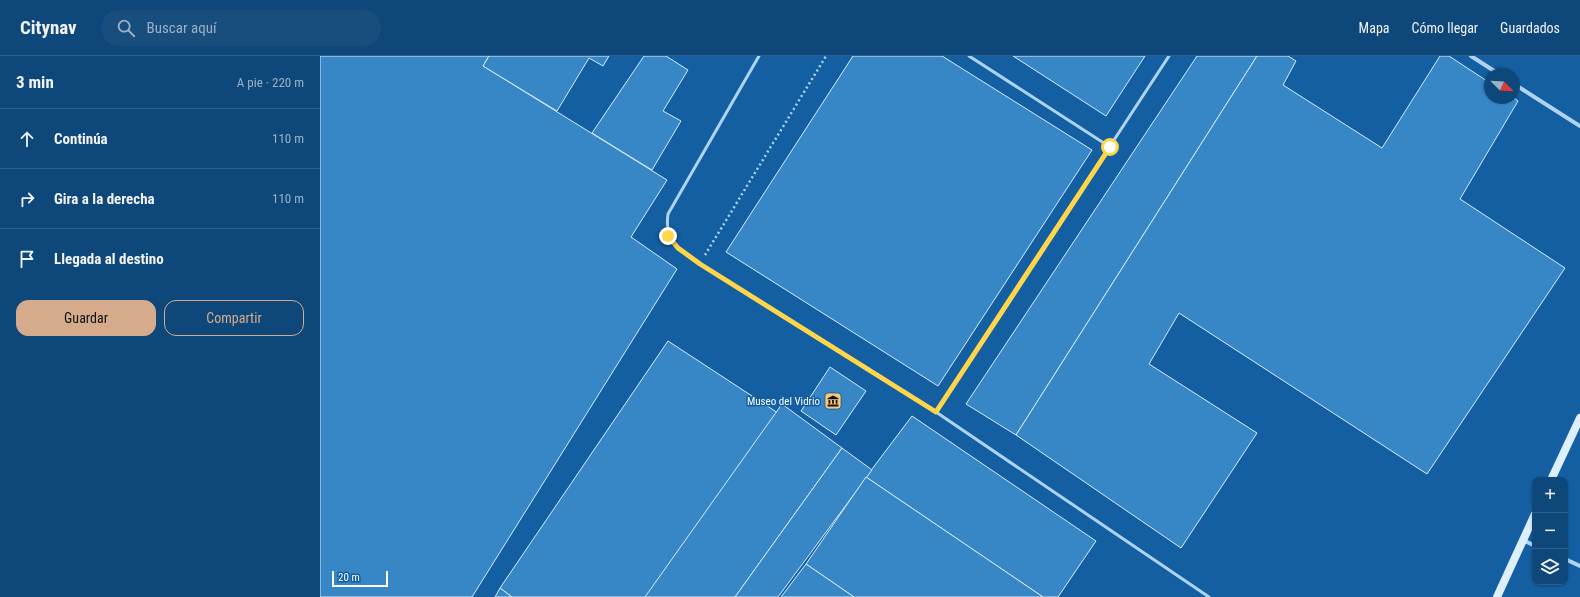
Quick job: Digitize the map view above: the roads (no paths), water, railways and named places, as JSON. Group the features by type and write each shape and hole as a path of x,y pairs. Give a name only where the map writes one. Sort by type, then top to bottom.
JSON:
{"street":[{"path":"1471,56 1490,68"},
{"path":"1520,88 1580,126"},
{"path":"1552,477 1580,418"},
{"path":"1497,597 1532,520"},
{"path":"1523,540 1532,544"},
{"path":"1568,560 1580,566"}],"lane":[{"path":"759,56 668,214 666,226 671,241 700,264 936,412 1209,597"},
{"path":"969,56 1110,147"},
{"path":"936,412 1169,56"}],"place":[{"name":"Museo del Vidrio","path":"833,401"}]}
